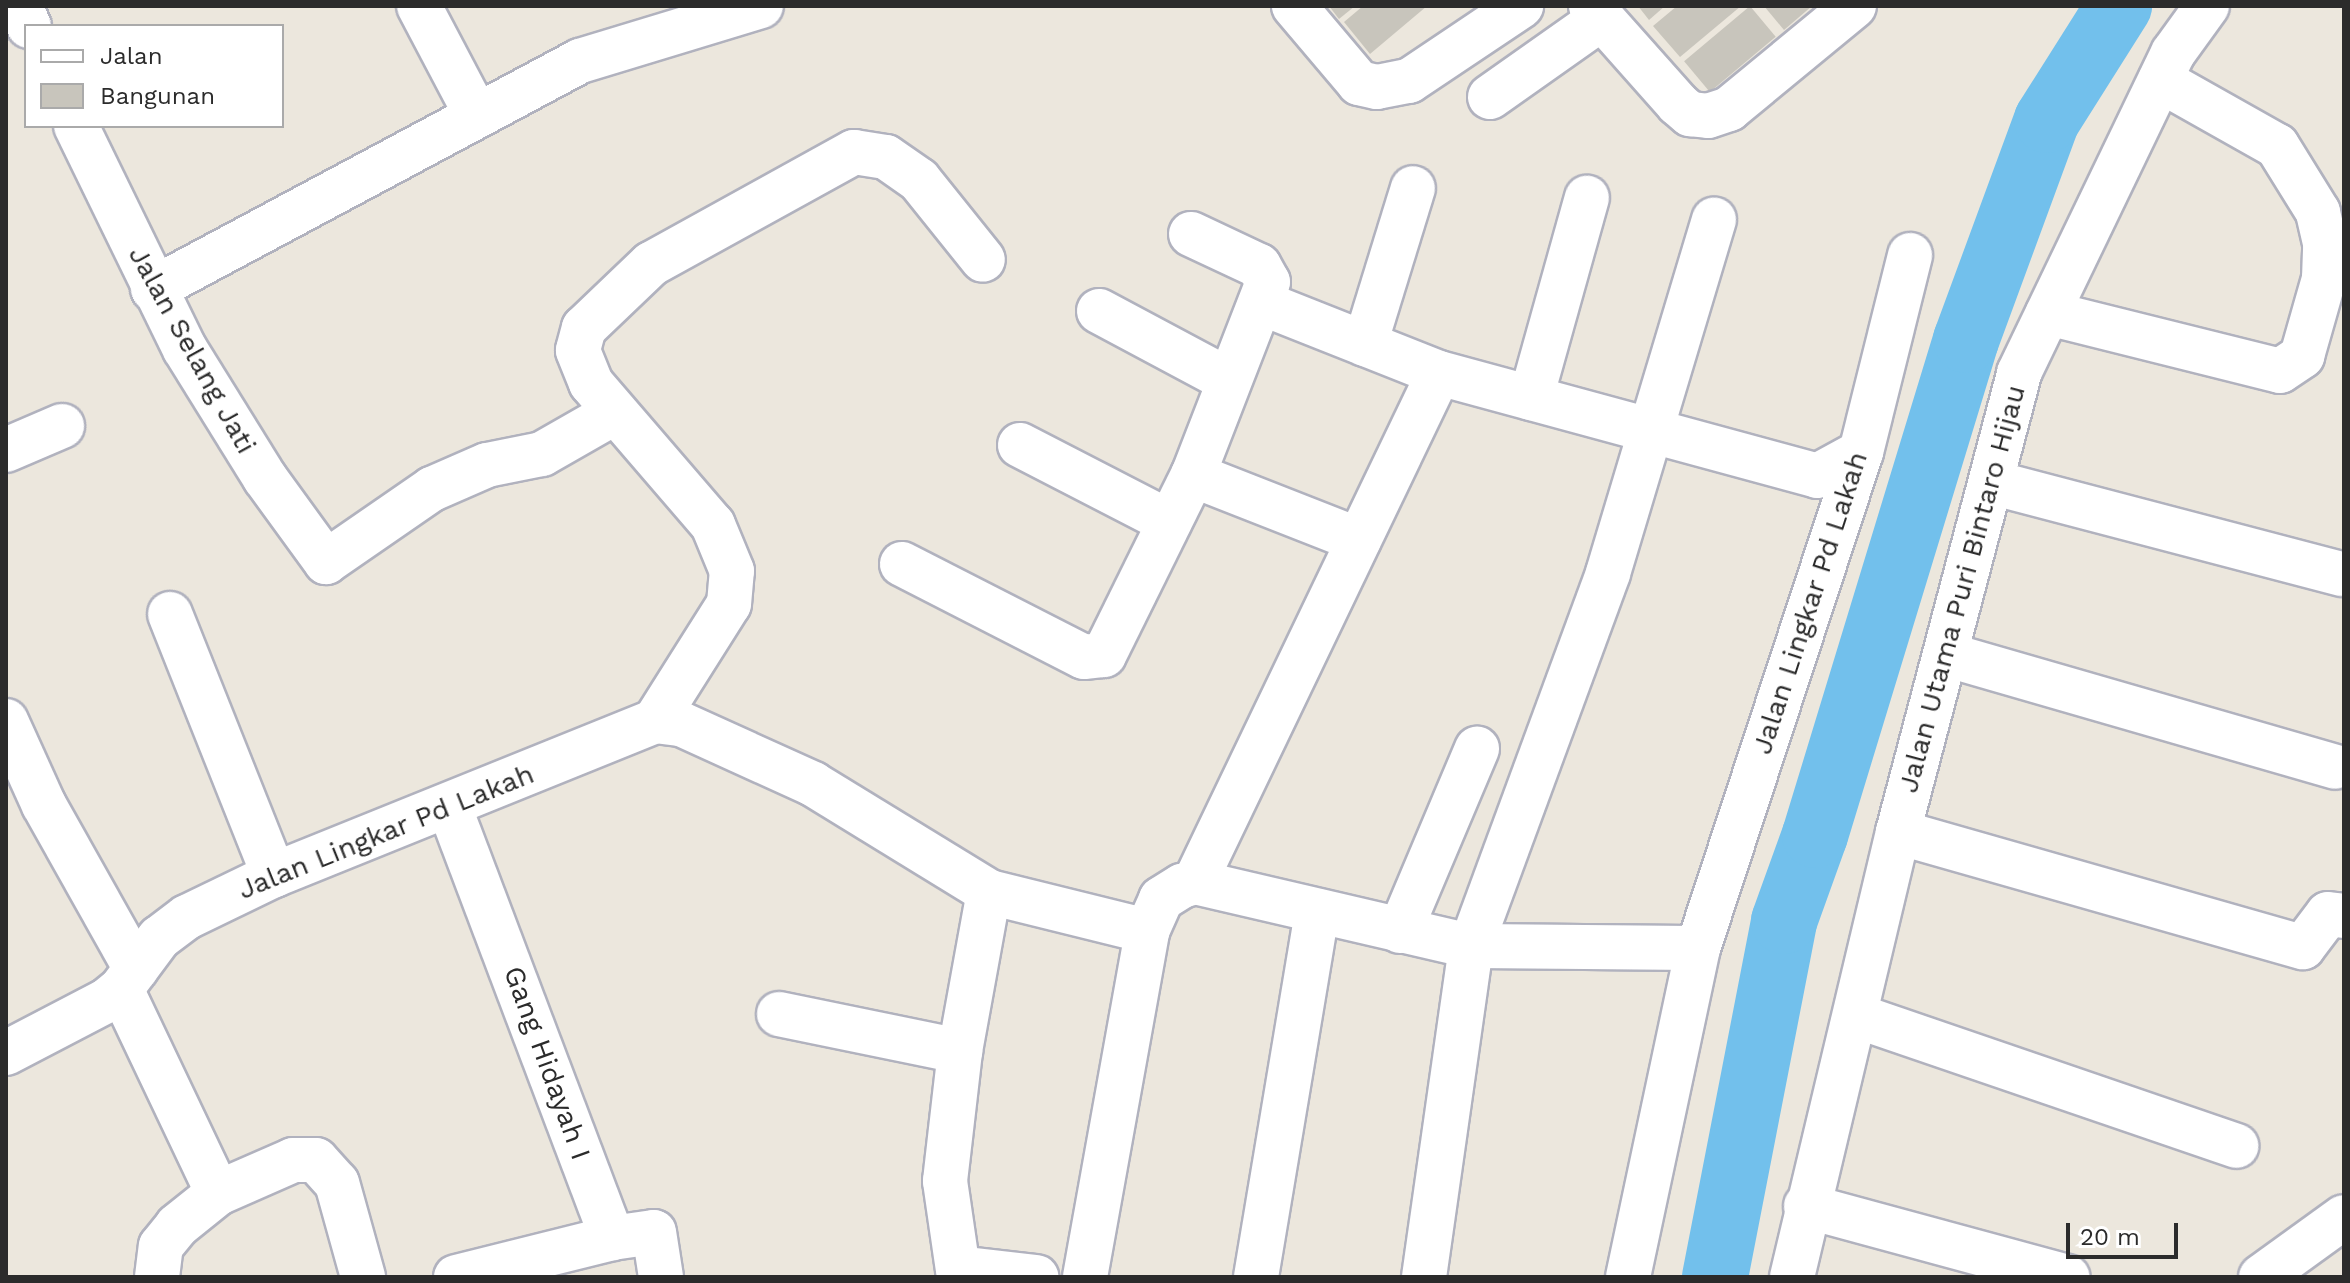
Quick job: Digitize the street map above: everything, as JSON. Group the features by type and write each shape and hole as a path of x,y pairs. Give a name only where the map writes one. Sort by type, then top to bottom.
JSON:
{"street":[{"path":"419,6 477,116"},
{"path":"153,289 580,61 761,6"},
{"path":"1294,6 1359,83 1377,87 1409,81 1521,6"},
{"path":"1490,97 1597,12 1678,104 1690,114 1708,116 1729,109 1854,6"},
{"name":"Jalan Utama Puri Bintaro Hijau","path":"1792,1277 1806,1206 1857,1016 1898,832 1948,655 2019,373 2160,80 2207,6"},
{"path":"2048,313 2280,371 2302,356 2324,279 2325,243 2318,212 2277,146 2160,80"},
{"name":"Jalan Selang Jati","path":"77,128 153,289 265,478 326,562 432,489 487,465 542,454 614,413"},
{"path":"983,260 919,180 886,157 854,152 651,264 606,303 584,328 578,350 591,383 713,525 732,571 729,604 668,722 813,784 987,908 1147,931"},
{"path":"1365,344 1413,188"},
{"path":"1531,398 1587,198"},
{"path":"1424,1277 1471,946 1608,573 1714,220"},
{"path":"902,564 1084,657 1094,658 1112,646 1193,475 1268,282 1259,266 1191,234"},
{"name":"Jalan Lingkar Pd Lakah","path":"1628,1277 1698,948 1861,452 1910,255"},
{"path":"1262,303 1439,373 1817,476 1861,452"},
{"path":"1099,311 1228,380"},
{"path":"1085,1277 1147,931 1161,899 1195,882 1439,373"},
{"path":"6,450 62,426"},
{"path":"1020,445 1169,522"},
{"path":"1193,475 1359,540"},
{"path":"1991,482 2342,574"},
{"path":"170,614 274,875"},
{"path":"1948,655 2335,767"},
{"path":"6,721 128,979 218,1193"},
{"name":"Jalan Lingkar Pd Lakah","path":"6,1053 86,1015 128,979 159,938 187,917 274,875 668,722"},
{"path":"1400,931 1477,749"},
{"name":"Gang Hidayah I","path":"449,806 612,1238"},
{"path":"1898,832 2303,947 2328,914 2344,916"},
{"path":"1195,882 1471,946 1698,948"},
{"path":"987,908 960,1051 945,1181 958,1272 1036,1277"},
{"path":"1256,1277 1317,911"},
{"path":"779,1014 960,1051"},
{"path":"1857,1016 2236,1146"},
{"path":"157,1277 161,1246 218,1193 293,1160 316,1160 337,1183 363,1277"},
{"path":"1806,1206 1995,1267 2068,1277"},
{"path":"2261,1277 2344,1217"},
{"path":"456,1277 612,1238 654,1232 661,1277"}],"building":[{"path":"1329,6 1355,6 1339,19"},
{"path":"1363,6 1427,6 1370,54 1344,22"},
{"path":"1638,6 1665,6 1649,20"},
{"path":"1677,6 1741,6 1680,57 1653,26"},
{"path":"1750,6 1776,37 1710,92 1684,61"},
{"path":"1764,6 1812,6 1784,30"}],"waterway":[{"path":"1715,1277 1784,921 1815,835 1966,340 2047,120 2119,6"}]}
